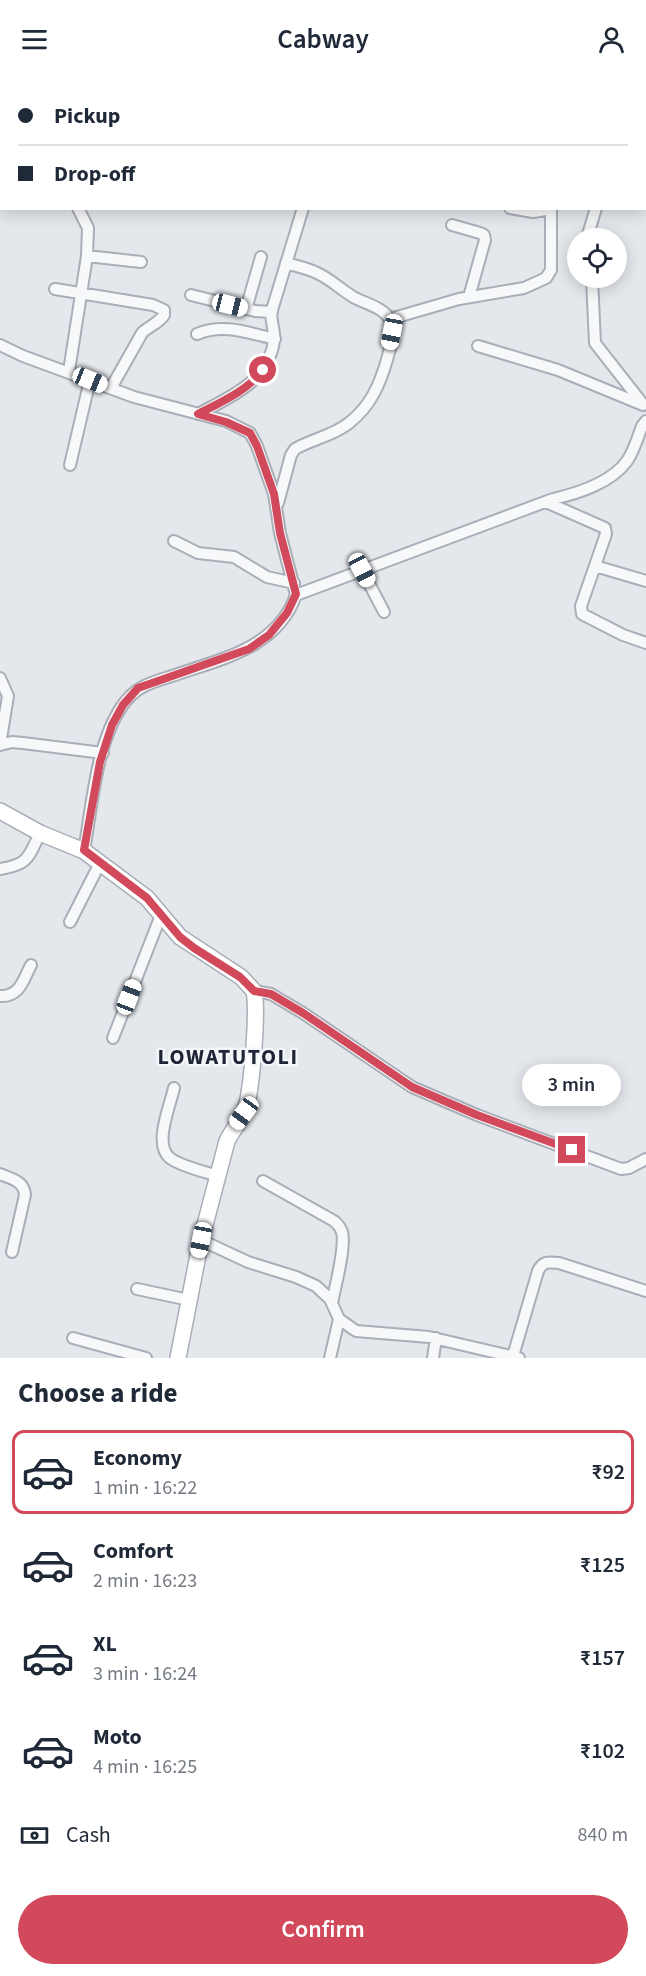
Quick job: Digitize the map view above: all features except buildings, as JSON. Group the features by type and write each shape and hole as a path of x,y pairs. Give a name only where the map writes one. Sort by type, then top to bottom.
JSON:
{"street":[{"path":"69,371 87,256 88,228 79,210"},
{"path":"198,414 255,380 268,362 274,339 272,312 302,210"},
{"path":"522,210 533,212 545,210"},
{"path":"390,319 469,297 525,288 546,278 551,270 551,210"},
{"path":"590,228 595,210"},
{"path":"452,225 484,235 485,240 469,297"},
{"path":"87,256 141,262"},
{"path":"246,309 261,257"},
{"path":"276,509 292,451 347,425 364,409 374,394 389,351 392,332 390,319 379,308 355,298 315,271 286,263"},
{"path":"592,288 595,343 645,406"},
{"path":"55,289 153,305 164,310 161,320 149,326 142,333 111,388"},
{"path":"191,295 246,309 272,312"},
{"path":"197,334 229,328 274,339"},
{"path":"0,345 23,356 69,371 134,397 226,422 250,433 274,494 280,533 295,589 287,613 269,635 249,649 138,688 123,705 112,725 103,753 84,850"},
{"path":"478,346 558,370 645,406"},
{"path":"70,465 90,380"},
{"path":"174,541 198,553 234,557 267,577 295,589 362,570 585,489 613,474 628,460 646,421"},
{"path":"546,502 605,528 606,534 581,606 582,614 623,635 646,643"},
{"path":"595,566 646,581"},
{"path":"362,570 384,612"},
{"path":"0,678 8,696 0,745 12,742 103,753"},
{"path":"0,811 40,832 84,850 147,898 180,937 194,948 240,977 254,991 271,994 303,1013 412,1087 477,1115 621,1169 629,1168 646,1159"},
{"path":"0,869 21,864 28,858 40,832"},
{"path":"70,922 100,863"},
{"path":"113,1038 161,915"},
{"path":"0,997 13,995 18,991 31,965"},
{"path":"178,1358 201,1240 227,1141 244,1113 248,1099 256,1016 254,991"},
{"path":"174,1088 161,1142 164,1152 171,1160 218,1176"},
{"path":"0,1174 21,1182 24,1187 25,1195 12,1252"},
{"path":"263,1181 334,1221 340,1227 343,1245 332,1304"},
{"path":"201,1240 248,1262 296,1277 316,1286 332,1304 339,1319 356,1331 436,1338 516,1357 538,1271 542,1264 559,1263 646,1291"},
{"path":"137,1289 189,1300"},
{"path":"330,1358 339,1319"},
{"path":"73,1338 146,1358"},
{"path":"433,1358 436,1338"}],"district":[{"name":"LOWATUTOLI","path":"228,1057"}],"route":[{"path":"263,370 244,388 198,414 226,422 250,433 257,446 274,494 280,533 294,583 296,594 292,605 269,635 249,649 149,683 138,688 123,705 112,725 100,762 84,850 147,898 180,937 240,977 254,991 271,994 303,1013 412,1087 477,1115 572,1150"}]}
